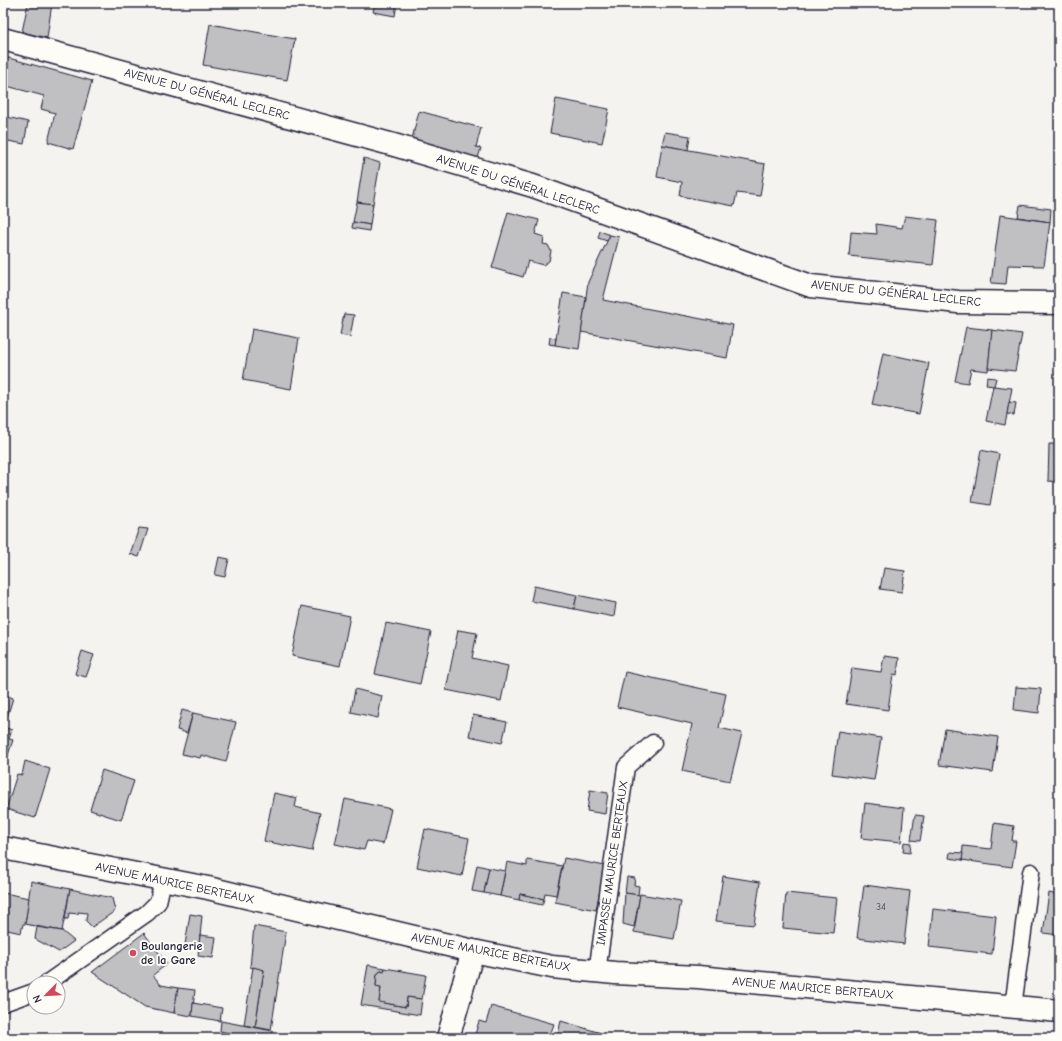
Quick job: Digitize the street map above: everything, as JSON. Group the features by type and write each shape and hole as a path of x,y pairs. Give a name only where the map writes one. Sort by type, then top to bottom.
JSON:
{"street":[{"name":"AVENUE DU GÉNÉRAL LECLERC","path":"3,39 394,145 533,186 811,286 958,302 1059,303"},
{"name":"AVENUE MAURICE BERTEAUX","path":"3,848 208,888 473,951 552,967 597,972 698,977 1059,1011"},
{"path":"448,1038 473,951"}],"lane":[{"name":"IMPASSE MAURICE BERTEAUX","path":"597,972 626,768 653,743"},
{"path":"1013,1007 1031,872"},
{"path":"58,975 147,913 158,902 163,880"},
{"path":"3,1003 26,995"}],"building":[{"path":"28,3 52,3 47,38 22,32"},
{"path":"375,3 397,3 395,16 373,12"},
{"path":"210,24 295,39 287,80 203,65"},
{"path":"5,57 92,81 73,149 48,142 55,113 41,109 44,96 3,85 3,68"},
{"path":"556,99 609,109 602,143 550,133"},
{"path":"419,111 481,128 476,147 481,148 478,158 412,139"},
{"path":"3,116 28,122 24,144 3,140"},
{"path":"665,132 690,136 688,150 662,145"},
{"path":"662,145 765,164 760,196 737,193 734,206 680,196 682,182 657,177"},
{"path":"364,158 380,163 373,204 357,202"},
{"path":"357,202 373,204 370,225 353,222"},
{"path":"1020,205 1051,209 1050,222 1018,217"},
{"path":"508,212 539,220 535,234 544,237 543,244 548,245 551,251 549,261 543,265 528,261 523,277 492,268"},
{"path":"1000,215 1050,222 1044,266 1008,265 1006,284 991,283"},
{"path":"905,216 938,220 933,265 849,256 851,232 877,234 876,224 902,228"},
{"path":"353,222 370,225 369,231 352,228"},
{"path":"600,231 610,235 607,241 598,238"},
{"path":"610,235 619,237 603,300 733,325 727,358 581,332 588,282"},
{"path":"563,293 586,297 579,349 555,345"},
{"path":"344,314 354,315 350,337 340,335"},
{"path":"966,327 992,330 988,371 971,369 968,383 955,381"},
{"path":"252,329 299,338 291,389 243,380"},
{"path":"992,330 1022,334 1015,371 988,368"},
{"path":"550,337 556,338 555,345 549,344"},
{"path":"883,353 929,363 919,414 872,405"},
{"path":"987,377 996,378 994,386 986,385"},
{"path":"993,386 1012,388 1005,425 986,421"},
{"path":"1009,402 1016,403 1014,415 1007,414"},
{"path":"1049,444 1059,444 1059,482 1048,481"},
{"path":"981,450 999,454 990,505 972,502"},
{"path":"139,528 148,529 139,557 130,554"},
{"path":"219,557 229,559 225,577 215,575"},
{"path":"884,568 905,571 902,592 880,589"},
{"path":"534,586 577,595 574,609 531,601"},
{"path":"577,595 616,603 614,617 574,609"},
{"path":"302,606 350,616 340,666 292,656"},
{"path":"386,623 431,632 420,684 375,674"},
{"path":"458,630 477,633 472,658 508,666 501,701 446,690"},
{"path":"82,651 94,655 86,677 75,674"},
{"path":"884,656 899,658 897,675 893,674 888,710 846,704 852,668 881,672"},
{"path":"625,672 726,694 719,728 742,733 730,781 682,771 692,724 617,707"},
{"path":"1016,687 1041,689 1039,713 1014,710"},
{"path":"355,689 382,696 378,718 351,712"},
{"path":"3,694 13,698 4,727 3,727"},
{"path":"182,710 193,713 187,733 177,730"},
{"path":"193,713 236,722 226,762 201,755 200,758 182,754"},
{"path":"473,715 507,722 502,743 469,736"},
{"path":"3,727 12,730 9,739 13,740 3,770"},
{"path":"945,729 998,737 993,772 939,765"},
{"path":"838,731 881,738 874,780 832,774"},
{"path":"25,761 50,769 35,818 6,809 17,774 22,775"},
{"path":"102,770 134,781 121,820 90,810"},
{"path":"590,790 608,793 605,814 587,811"},
{"path":"274,793 297,798 295,807 320,813 312,851 264,841"},
{"path":"345,799 391,809 383,844 367,841 364,850 335,844"},
{"path":"865,803 904,808 901,842 861,838"},
{"path":"915,815 924,816 920,841 911,840"},
{"path":"994,823 1014,826 1012,841 1016,841 1012,867 962,860 963,846 991,849"},
{"path":"425,829 469,838 462,876 417,867"},
{"path":"904,842 911,843 910,853 903,852"},
{"path":"950,852 963,853 962,860 949,858"},
{"path":"564,858 605,866 596,910 555,902"},
{"path":"527,860 562,866 556,895 545,893 544,899 520,894 519,900 500,896 507,862 527,866"},
{"path":"477,865 489,868 484,893 472,891"},
{"path":"489,868 505,871 500,896 484,893"},
{"path":"723,876 760,882 754,925 716,921"},
{"path":"627,877 635,878 634,885 639,886 638,895 625,893"},
{"path":"31,881 70,889 62,931 25,924"},
{"path":"864,885 910,891 904,944 857,938"},
{"path":"70,889 112,898 115,911 92,927 86,921 87,913 69,913 68,919 65,919"},
{"path":"4,893 29,898 25,924 23,924 21,933 3,929"},
{"path":"625,893 640,895 634,927 623,924"},
{"path":"786,893 837,898 833,933 783,928"},
{"path":"1049,893 1059,895 1059,935 1043,933"},
{"path":"520,894 544,899 542,905 519,900"},
{"path":"640,894 681,901 674,939 634,932"},
{"path":"933,909 996,916 992,954 929,947"},
{"path":"190,914 202,916 199,947 185,945"},
{"path":"254,926 286,932 271,1030 255,1027 264,970 250,967"},
{"path":"37,927 62,931 74,941 59,952 35,939"},
{"path":"144,933 167,964 153,975 161,985 178,988 174,1013 145,1007 92,972"},
{"path":"200,935 216,937 213,958 198,956"},
{"path":"368,965 385,968 384,972 381,971 377,974 376,987 381,988 379,1002 406,1007 407,997 422,999 420,1015 361,1005"},
{"path":"253,967 264,970 255,1027 244,1025"},
{"path":"385,968 426,975 422,999 407,997 406,1007 379,1002 381,988 376,987 377,974 381,971 384,972"},
{"path":"178,988 195,990 192,1016 174,1013"},
{"path":"193,1003 222,1008 220,1021 192,1016"},
{"path":"491,1006 554,1024 549,1038 474,1038 479,1021 486,1023"},
{"path":"221,1021 273,1031 272,1038 241,1038 242,1036 220,1031"},
{"path":"561,1021 601,1033 600,1038 557,1038"}],"place":[{"name":"Boulangerie de la Gare","path":"133,953"}]}
